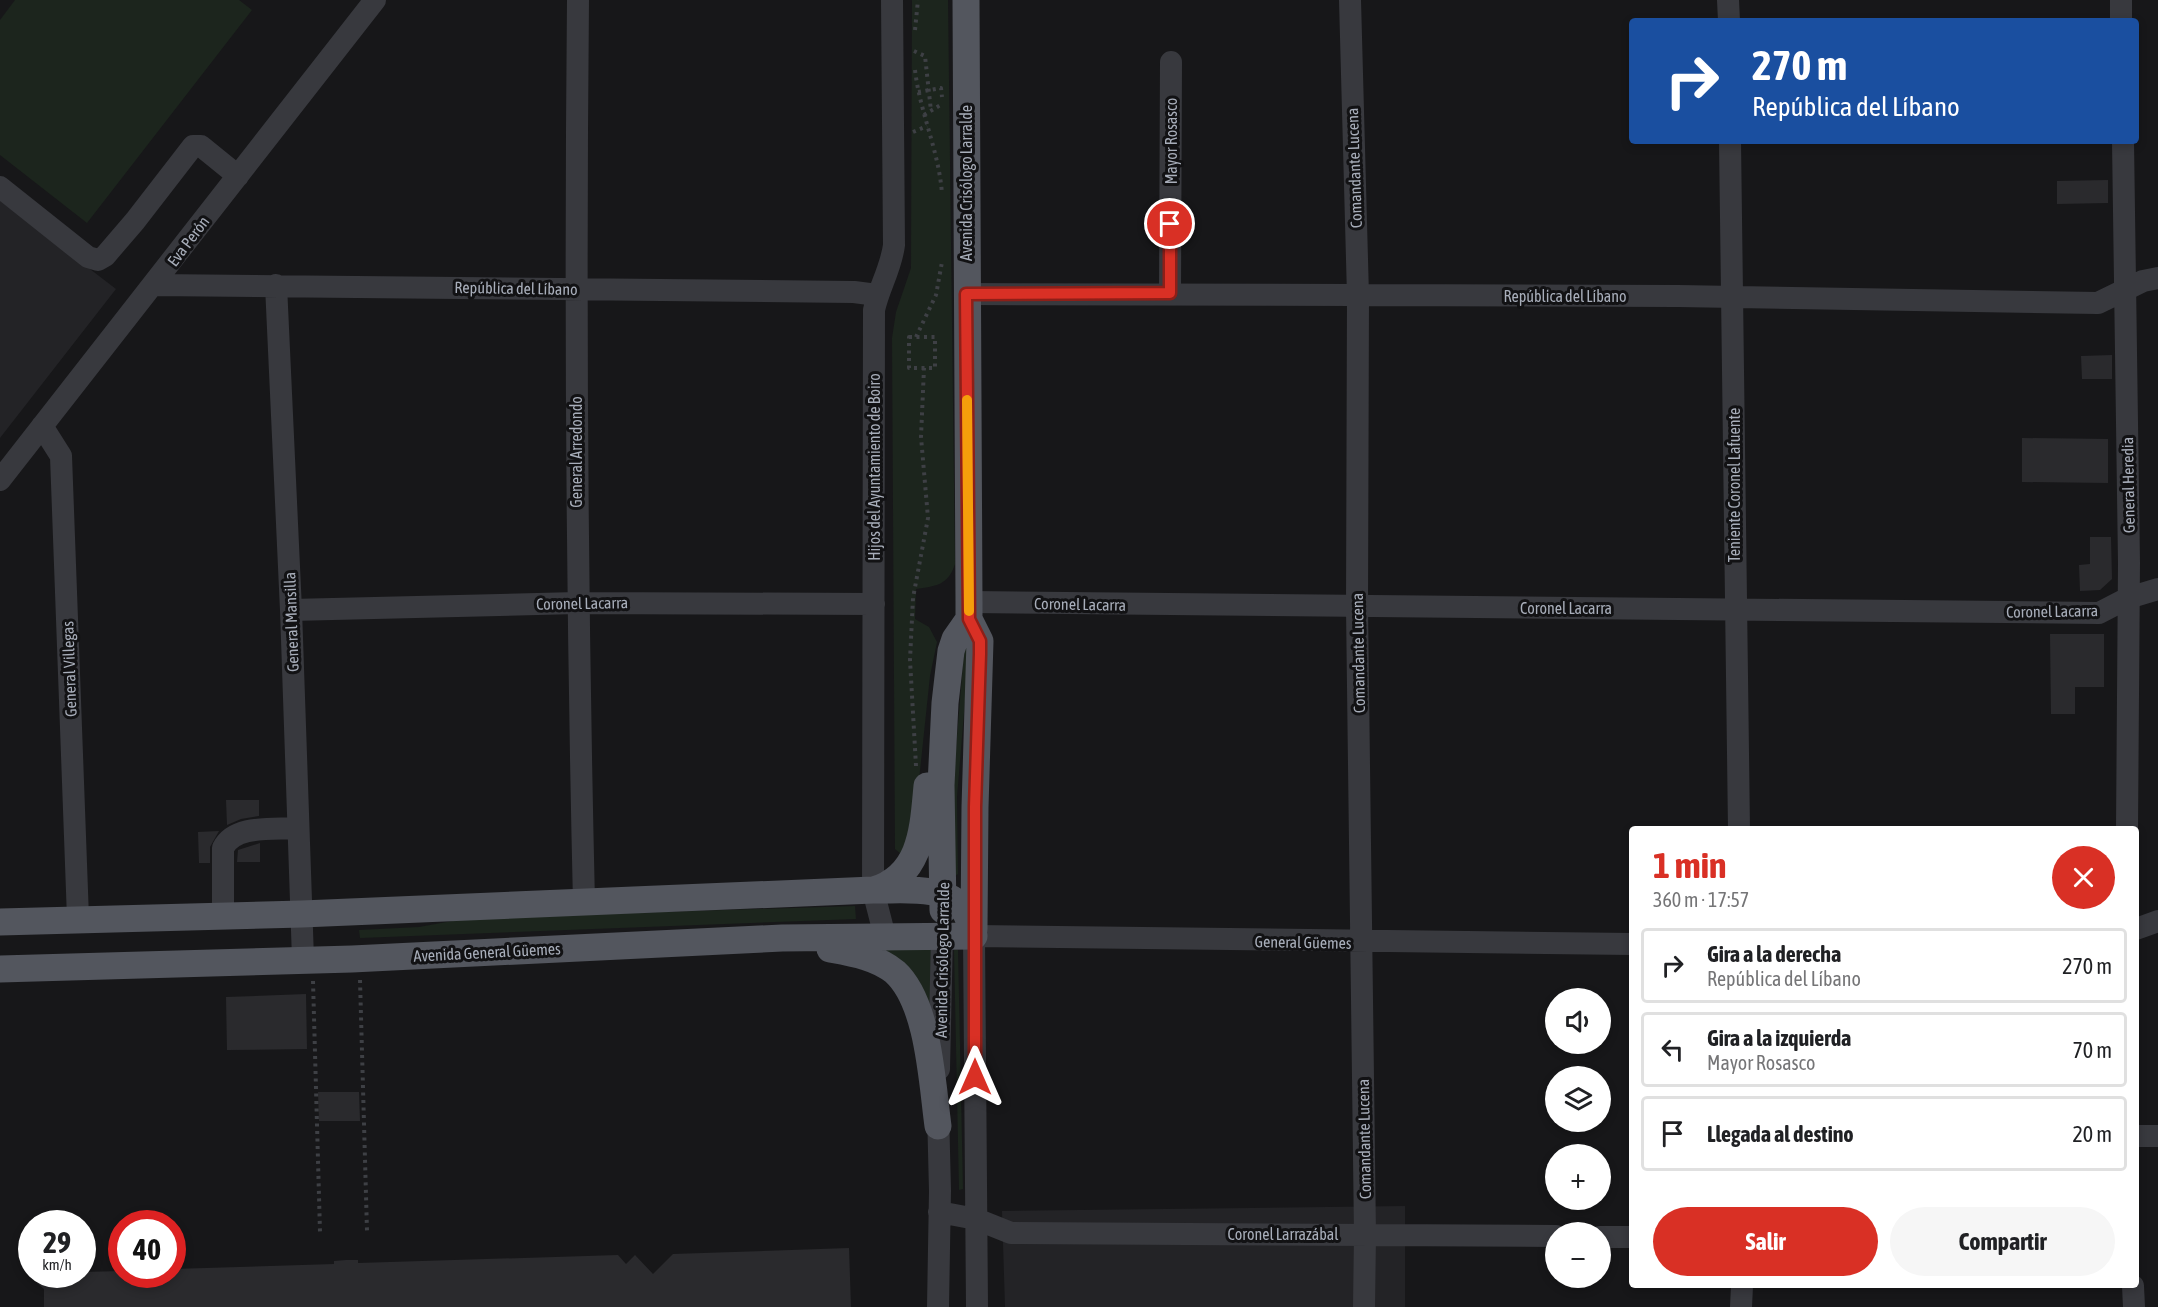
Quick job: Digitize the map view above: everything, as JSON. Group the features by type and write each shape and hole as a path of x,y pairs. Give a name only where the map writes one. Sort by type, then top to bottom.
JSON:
{"main road":[{"name":"Avenida Crisólogo Larralde","path":"966,0 969,611 980,641 974,936"},
{"name":"Avenida Crisólogo Larralde","path":"942,935 944,894 941,785 945,704 951,651 969,611"},
{"path":"873,890 887,886 903,872 920,845 930,744 945,704"},
{"path":"0,922 78,918 302,914 873,890 944,894 963,909 974,936"},
{"name":"Avenida General Güemes","path":"0,969 359,958 782,938 974,936"},
{"path":"782,938 862,956 893,971 906,984 924,1034 938,1126"}],"street":[{"name":"Eva Perón","path":"0,480 375,0"},
{"name":"General Arredondo","path":"578,0 575,289 577,603 584,903"},
{"name":"Hijos del Ayuntamiento de Boiro","path":"885,937 873,890 874,310 877,295 889,272 894,245 892,0"},
{"name":"Comandante Lucena","path":"1350,0 1358,296 1357,608 1364,1307"},
{"path":"1728,0 1729,18"},
{"path":"2121,0 2121,18"},
{"name":"Mayor Rosasco","path":"1170,293 1171,62"},
{"name":"Teniente Coronel Lafuente","path":"1730,144 1734,609 1739,826"},
{"name":"General Heredia","path":"2123,144 2128,598 2127,826"},
{"path":"0,187 88,257 98,260 105,256 135,221 193,146 201,146 238,176"},
{"name":"República del Líbano","path":"966,294 1732,297 2097,303 2144,281 2158,278"},
{"name":"República del Líbano","path":"154,285 854,292 877,295"},
{"name":"General Mansilla","path":"276,285 302,914 308,959"},
{"name":"General Villegas","path":"42,426 61,456 78,918"},
{"name":"Coronel Lacarra","path":"969,611 1357,608 2099,613 2128,598 2158,589"},
{"name":"Coronel Lacarra","path":"291,610 577,603 874,603"},
{"path":"223,916 223,848 228,838 238,833 298,828"},
{"path":"2139,928 2158,921"},
{"name":"Avenida Crisólogo Larralde","path":"938,1307 938,1126 942,935"},
{"name":"General Güemes","path":"974,936 1362,943 1629,944"},
{"name":"Avenida Crisólogo Larralde","path":"974,936 977,1307"},
{"path":"2139,1137 2158,1136"},
{"name":"Coronel Larrazábal","path":"939,1221 1011,1233 1545,1236"},
{"path":"1611,1237 1629,1237"},
{"path":"1741,1307 1742,1288"},
{"path":"2133,1288 2134,1307"}],"path":[{"path":"914,33 918,0"},
{"path":"914,42 918,92 933,142 943,200"},
{"path":"914,51 926,56 931,111"},
{"path":"918,92 941,88 942,106 924,115"},
{"path":"916,337 936,295 943,256"},
{"path":"909,337 916,337 935,337 935,368 909,368 909,337"},
{"path":"917,772 910,660 913,598 928,518 921,437 924,368"},
{"path":"359,958 367,1231"},
{"path":"308,959 320,1232"}],"shaded area":[{"path":"15,0 239,0 252,10 87,223 0,155 0,20"},
{"path":"912,0 948,0 955,564 945,581 935,586 916,589 915,619 929,627 937,642 930,676 913,837 901,854 895,849 892,338 896,312 911,268"},
{"path":"0,200 116,289 0,438"},
{"path":"965,639 970,641 957,797 958,874 955,876 952,797"},
{"path":"855,906 856,919 360,938 359,930 419,927 469,918"},
{"path":"934,946 932,1055 925,1017 868,949"},
{"path":"954,950 958,950 963,1189 959,1190"},
{"path":"1405,1206 1405,1307 1005,1307 1002,1211"}],"building":[{"path":"2108,180 2108,203 2057,204 2057,181"},
{"path":"2112,355 2112,379 2082,379 2081,356"},
{"path":"2022,438 2108,439 2108,483 2022,482"},
{"path":"2090,537 2111,537 2112,579 2100,590 2080,591 2079,565 2090,564"},
{"path":"2050,634 2104,634 2104,687 2075,687 2075,714 2051,714"},
{"path":"226,800 259,800 259,816 241,819 227,825"},
{"path":"219,831 210,847 210,863 199,863 198,832"},
{"path":"260,843 260,862 237,862 238,850"},
{"path":"306,994 307,1049 227,1050 226,997"},
{"path":"318,1092 359,1092 360,1121 319,1121"},
{"path":"849,1248 851,1307 44,1307 43,1288 96,1288 96,1272 108,1271 108,1288 186,1288 186,1269 334,1264 334,1261 346,1260 358,1260 358,1263 618,1255 626,1264 635,1255 653,1274 673,1254"}],"slow traffic":[{"path":"967,400 969,611"}],"route":[{"path":"975,1077 975,807 980,641 969,619 966,294 1170,293 1170,224"}]}
